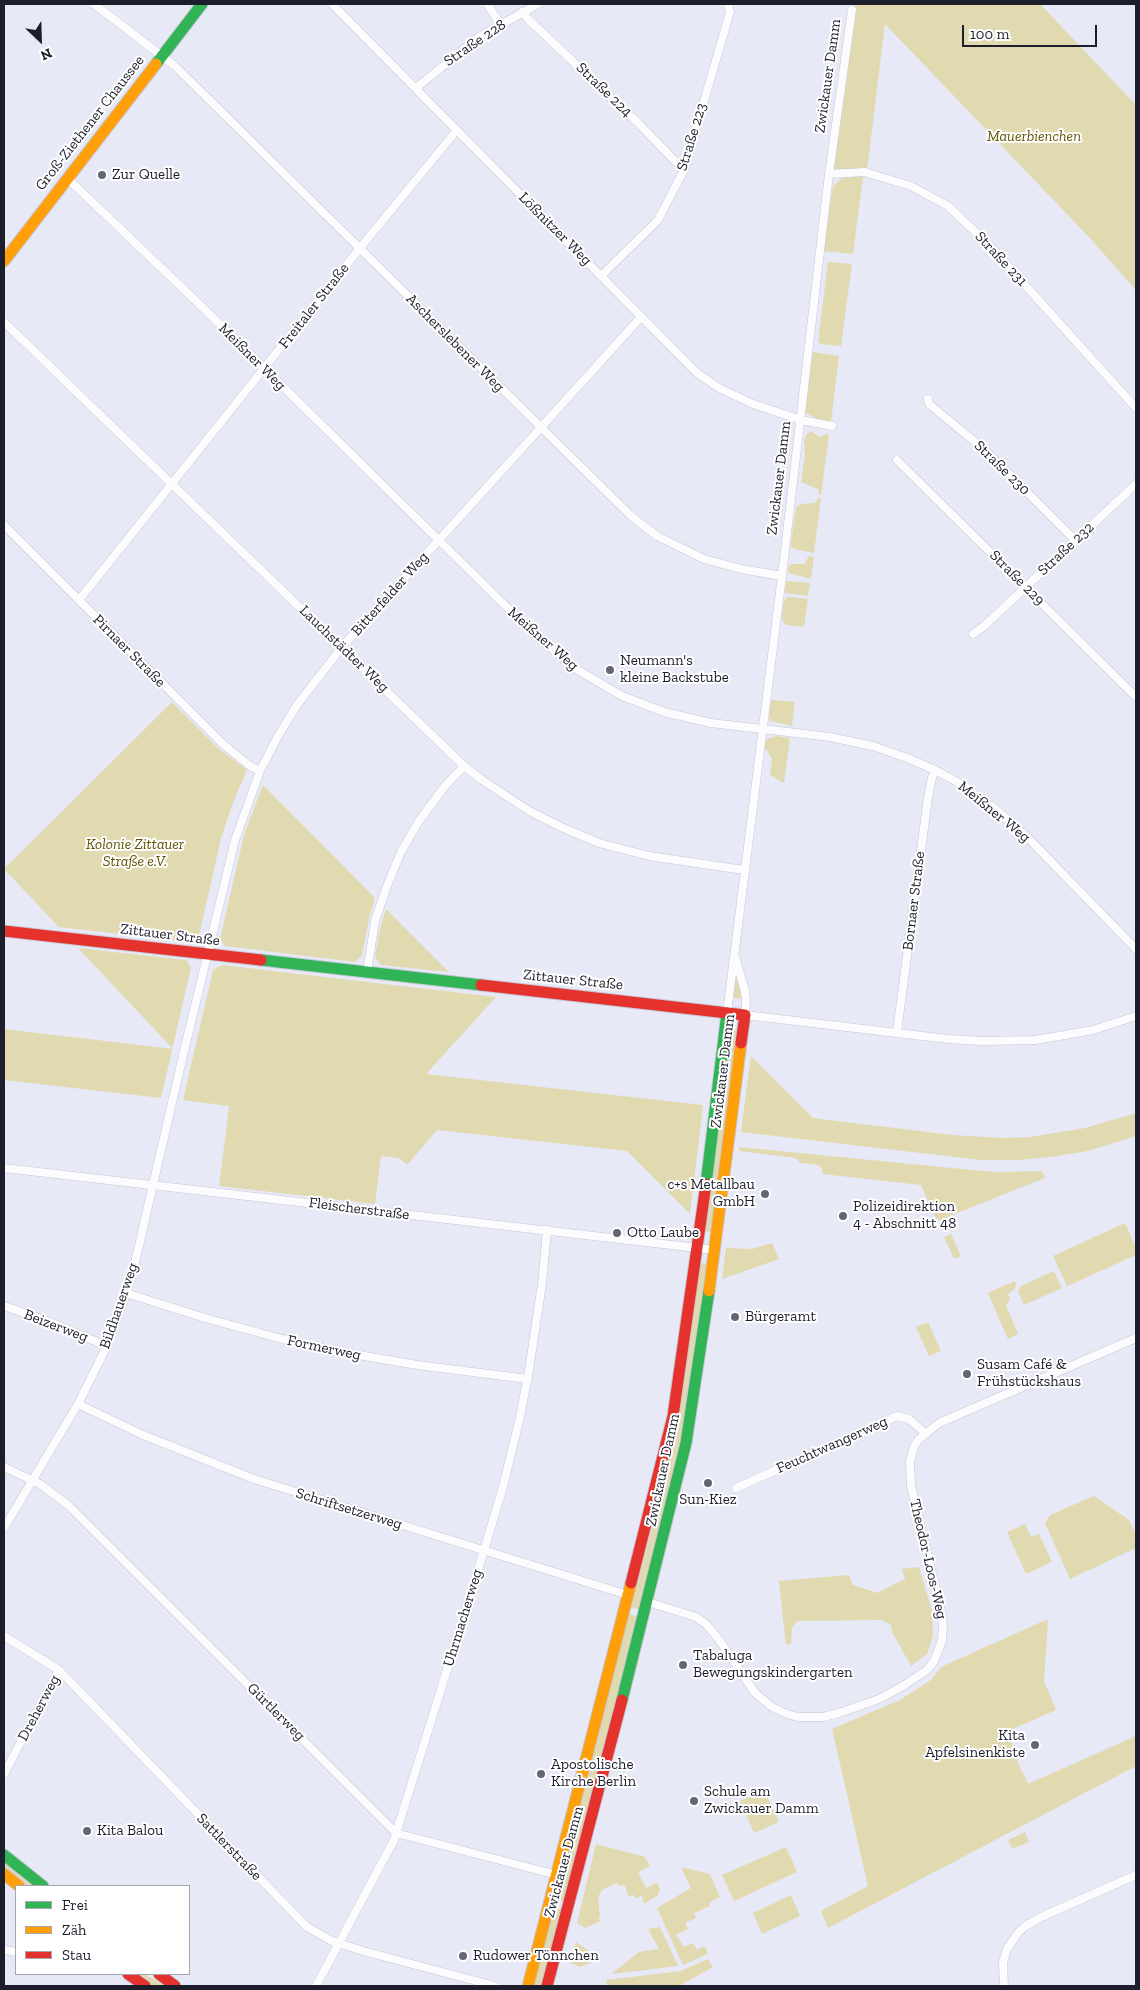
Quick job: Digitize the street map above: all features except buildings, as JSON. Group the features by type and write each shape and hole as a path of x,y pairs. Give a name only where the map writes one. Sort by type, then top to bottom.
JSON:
{"street":[{"name":"Ascherslebener Weg","path":"94,4 162,55 631,516 658,536 686,551 719,564 782,576"},
{"name":"Groß-Ziethener Chaussee","path":"4,261 202,4"},
{"name":"Lößnitzer Weg","path":"332,4 641,317 707,381 733,396 801,420"},
{"path":"486,4 501,25"},
{"name":"Straße 228","path":"416,88 479,37 538,4"},
{"name":"Straße 223","path":"601,276 658,220 684,170 730,12 728,4"},
{"name":"Zwickauer Damm","path":"528,1986 673,1416 727,1013 801,420 829,174 852,10"},
{"name":"Straße 224","path":"522,12 630,115 684,170"},
{"name":"Freitaler Straße","path":"78,600 457,130"},
{"name":"Straße 231","path":"829,174 865,172 910,186 948,206 988,244 1136,408"},
{"name":"Meißner Weg","path":"67,178 174,279 264,370 548,647 576,669 622,696 664,712 711,723 830,737 873,746 935,770 963,785 1029,839 1136,949"},
{"name":"Bitterfelder Weg","path":"181,1064 236,840 260,771 297,706 342,647 641,317"},
{"name":"Lauchstädter Weg","path":"4,322 173,483 464,766 504,796 561,827 595,841 649,856 744,870"},
{"name":"Straße 230","path":"928,399 929,404 986,451 1075,540"},
{"path":"801,420 832,426"},
{"name":"Straße 229","path":"897,460 1136,698"},
{"name":"Straße 232","path":"973,634 984,626 1136,484"},
{"name":"Pirnaer Straße","path":"4,526 224,745 250,766 260,771"},
{"path":"366,972 375,921 387,886 402,852 419,821 445,786 464,766"},
{"name":"Bornaer Straße","path":"896,1032 928,797 935,770"},
{"name":"Zittauer Straße","path":"4,931 964,1040 1035,1040 1093,1030 1136,1016"},
{"name":"Zwickauer Damm","path":"547,1986 648,1602 686,1443 715,1250 745,1015 745,992 734,950"},
{"name":"Bildhauerweg","path":"4,1528 78,1404 107,1346 134,1266 181,1064"},
{"name":"Fleischerstraße","path":"4,1168 715,1250"},
{"name":"Uhrmacherweg","path":"316,1986 396,1833 503,1488 528,1380 542,1284 547,1230"},
{"name":"Formerweg","path":"126,1293 213,1321 326,1349 417,1365 528,1380"},
{"name":"Beizerweg","path":"4,1306 50,1322 107,1346"},
{"name":"Theodor-Loos-Weg","path":"648,1602 696,1617 707,1625 755,1693 772,1707 787,1714 798,1717 822,1717 879,1699 903,1686 926,1670 934,1661 942,1641 942,1615 911,1486 909,1472 914,1447 925,1433 948,1419 1136,1338"},
{"name":"Schriftsetzerweg","path":"78,1404 143,1435 254,1479 628,1595"},
{"name":"Feuchtwangerweg","path":"736,1488 897,1416 910,1419 925,1433"},
{"name":"Gürtlerweg","path":"4,1467 57,1495 68,1505 396,1833"},
{"name":"Sattlerstraße","path":"4,1636 59,1670 298,1920 316,1934 363,1952 495,1986"},
{"name":"Dreherweg","path":"4,1774 59,1670"},
{"path":"396,1833 557,1875"},
{"path":"4,1855 42,1885"},
{"path":"4,1874 18,1885"},
{"path":"1004,1986 1003,1963 1007,1949 1024,1927 1039,1918 1136,1875"},
{"path":"129,1975 145,1986"},
{"path":"160,1975 175,1986"}],"green space":[{"name":"Mauerbienchen","path":"855,4 1040,4 1136,105 1136,290 1087,235 885,24 867,170 833,171"},
{"path":"863,177 853,254 823,251 833,186 842,178"},
{"path":"828,262 852,264 841,346 818,342"},
{"path":"812,352 839,356 831,422 819,420 805,412"},
{"path":"811,431 819,437 825,434 829,435 821,495 818,489 801,482 805,453 804,441 806,435"},
{"path":"818,498 821,498 814,553 794,549 791,546 791,542 796,508 800,504 815,503"},
{"path":"809,556 814,557 811,579 789,573 788,568 791,564 804,564"},
{"path":"786,581 810,583 808,596 785,593"},
{"path":"789,597 808,599 804,627 786,625 782,620 783,603"},
{"path":"773,700 795,702 792,726 770,721 768,712 770,702"},
{"name":"Kolonie Zittauer Straße e.V.","path":"172,702 219,749 247,770 221,838 199,936 190,942 59,927 4,869"},
{"path":"776,736 790,738 784,783 770,775 772,759 764,746 767,739"},
{"path":"263,785 375,898 362,955 355,962 225,946 220,939 244,835"},
{"path":"386,909 449,972 381,965 375,957"},
{"path":"78,948 186,960 191,968 172,1048"},
{"path":"222,965 496,997 426,1074 703,1105 690,1214 627,1151 437,1130 407,1165 399,1158 381,1156 375,1204 219,1186 229,1106 183,1100 213,970"},
{"path":"736,973 743,999 734,998 734,974"},
{"path":"4,1029 172,1049 161,1098 4,1080"},
{"path":"729,1029 739,1030 713,1232 703,1231"},
{"path":"751,1056 813,1118 952,1135 1002,1138 1030,1137 1085,1128 1136,1113 1136,1136 1088,1151 1051,1157 1018,1160 981,1160 741,1132"},
{"path":"739,1147 972,1170 998,1172 1042,1171 1045,1178 937,1221 921,1185 822,1174 822,1169 819,1165 800,1163 796,1158 739,1151"},
{"path":"1125,1223 1136,1248 1136,1255 1067,1286 1053,1256"},
{"path":"951,1234 961,1256 954,1259 944,1237"},
{"path":"772,1243 779,1259 722,1279 726,1248 752,1249"},
{"path":"699,1263 708,1264 698,1350 678,1455 671,1476 674,1477 640,1610 631,1607 657,1508 677,1417"},
{"path":"1054,1271 1062,1288 1024,1305 1018,1291 1021,1286"},
{"path":"1015,1281 1016,1285 1014,1290 1008,1294 1010,1299 1006,1305 1018,1334 1008,1339 988,1293"},
{"path":"928,1322 941,1351 929,1356 916,1327"},
{"path":"1094,1496 1129,1520 1136,1535 1136,1548 1070,1579 1045,1523 1050,1515"},
{"path":"1025,1524 1031,1537 1039,1534 1052,1562 1026,1574 1007,1532"},
{"path":"919,1567 932,1611 933,1636 927,1654 911,1666 892,1632 891,1625 881,1620 797,1621 792,1628 791,1644 786,1645 779,1581 849,1575 853,1585 877,1593 905,1579 902,1569"},
{"path":"629,1614 639,1617 565,1902 556,1900"},
{"path":"1048,1619 1044,1681 1056,1710 1008,1731 1018,1763 1028,1784 1136,1736 1136,1766 828,1928 821,1911 868,1886 832,1729 900,1700 931,1680 941,1667"},
{"path":"764,1790 779,1822 754,1833 740,1801"},
{"path":"1025,1832 1029,1842 1012,1849 1008,1840"},
{"path":"596,1844 645,1857 650,1866 638,1872 646,1888 657,1882 660,1890 658,1895 644,1904 642,1896 635,1898 634,1895 628,1896 625,1885 620,1886 617,1883 602,1890 598,1897 600,1916 598,1918 601,1921 585,1928 577,1923"},
{"path":"786,1847 797,1872 734,1901 722,1875"},
{"path":"4,1861 34,1885 26,1885 4,1868"},
{"path":"681,1867 710,1874 720,1897 709,1903 710,1906 694,1913 696,1918 685,1923 688,1929 676,1935 684,1947 693,1943 697,1950 705,1946 708,1954 683,1965 657,1908 691,1888"},
{"path":"791,1895 800,1916 762,1934 753,1913"},
{"path":"553,1907 563,1910 543,1986 533,1986"},
{"path":"660,1927 678,1966 611,1974 639,1952 659,1949 648,1929"},
{"path":"576,1942 588,1950 597,1960 580,1967 569,1962"},
{"path":"708,1959 713,1967 679,1986 607,1986 606,1980 681,1971"},
{"path":"136,1975 147,1975 164,1986 151,1986"}],"traffic: fast":[{"path":"156,64 202,4"},
{"path":"261,960 481,985"},
{"path":"706,1184 727,1013"},
{"path":"622,1700 686,1443 709,1291"},
{"path":"4,1855 42,1885"}],"traffic: slow":[{"path":"4,261 156,64"},
{"path":"709,1291 741,1043"},
{"path":"528,1986 631,1583"},
{"path":"4,1874 18,1885"}],"traffic: jam":[{"path":"4,931 261,960"},
{"path":"481,985 745,1015 741,1043"},
{"path":"631,1583 673,1416 706,1184"},
{"path":"547,1986 622,1700"},
{"path":"129,1975 145,1986"},
{"path":"160,1975 175,1986"}],"place":[{"name":"Zur Quelle","path":"102,175"},
{"name":"Neumann's kleine Backstube","path":"610,670"},
{"name":"c+s Metallbau GmbH","path":"765,1194"},
{"name":"Polizeidirektion 4 - Abschnitt 48","path":"843,1216"},
{"name":"Otto Laube","path":"617,1233"},
{"name":"Bürgeramt","path":"735,1317"},
{"name":"Susam Café & Frühstückshaus","path":"967,1374"},
{"name":"Sun-Kiez","path":"708,1483"},
{"name":"Tabaluga Bewegungskindergarten","path":"683,1665"},
{"name":"Kita Apfelsinenkiste","path":"1035,1745"},
{"name":"Apostolische Kirche Berlin","path":"541,1774"},
{"name":"Schule am Zwickauer Damm","path":"694,1801"},
{"name":"Kita Balou","path":"87,1831"},
{"name":"Rudower Tönnchen","path":"463,1956"}]}
